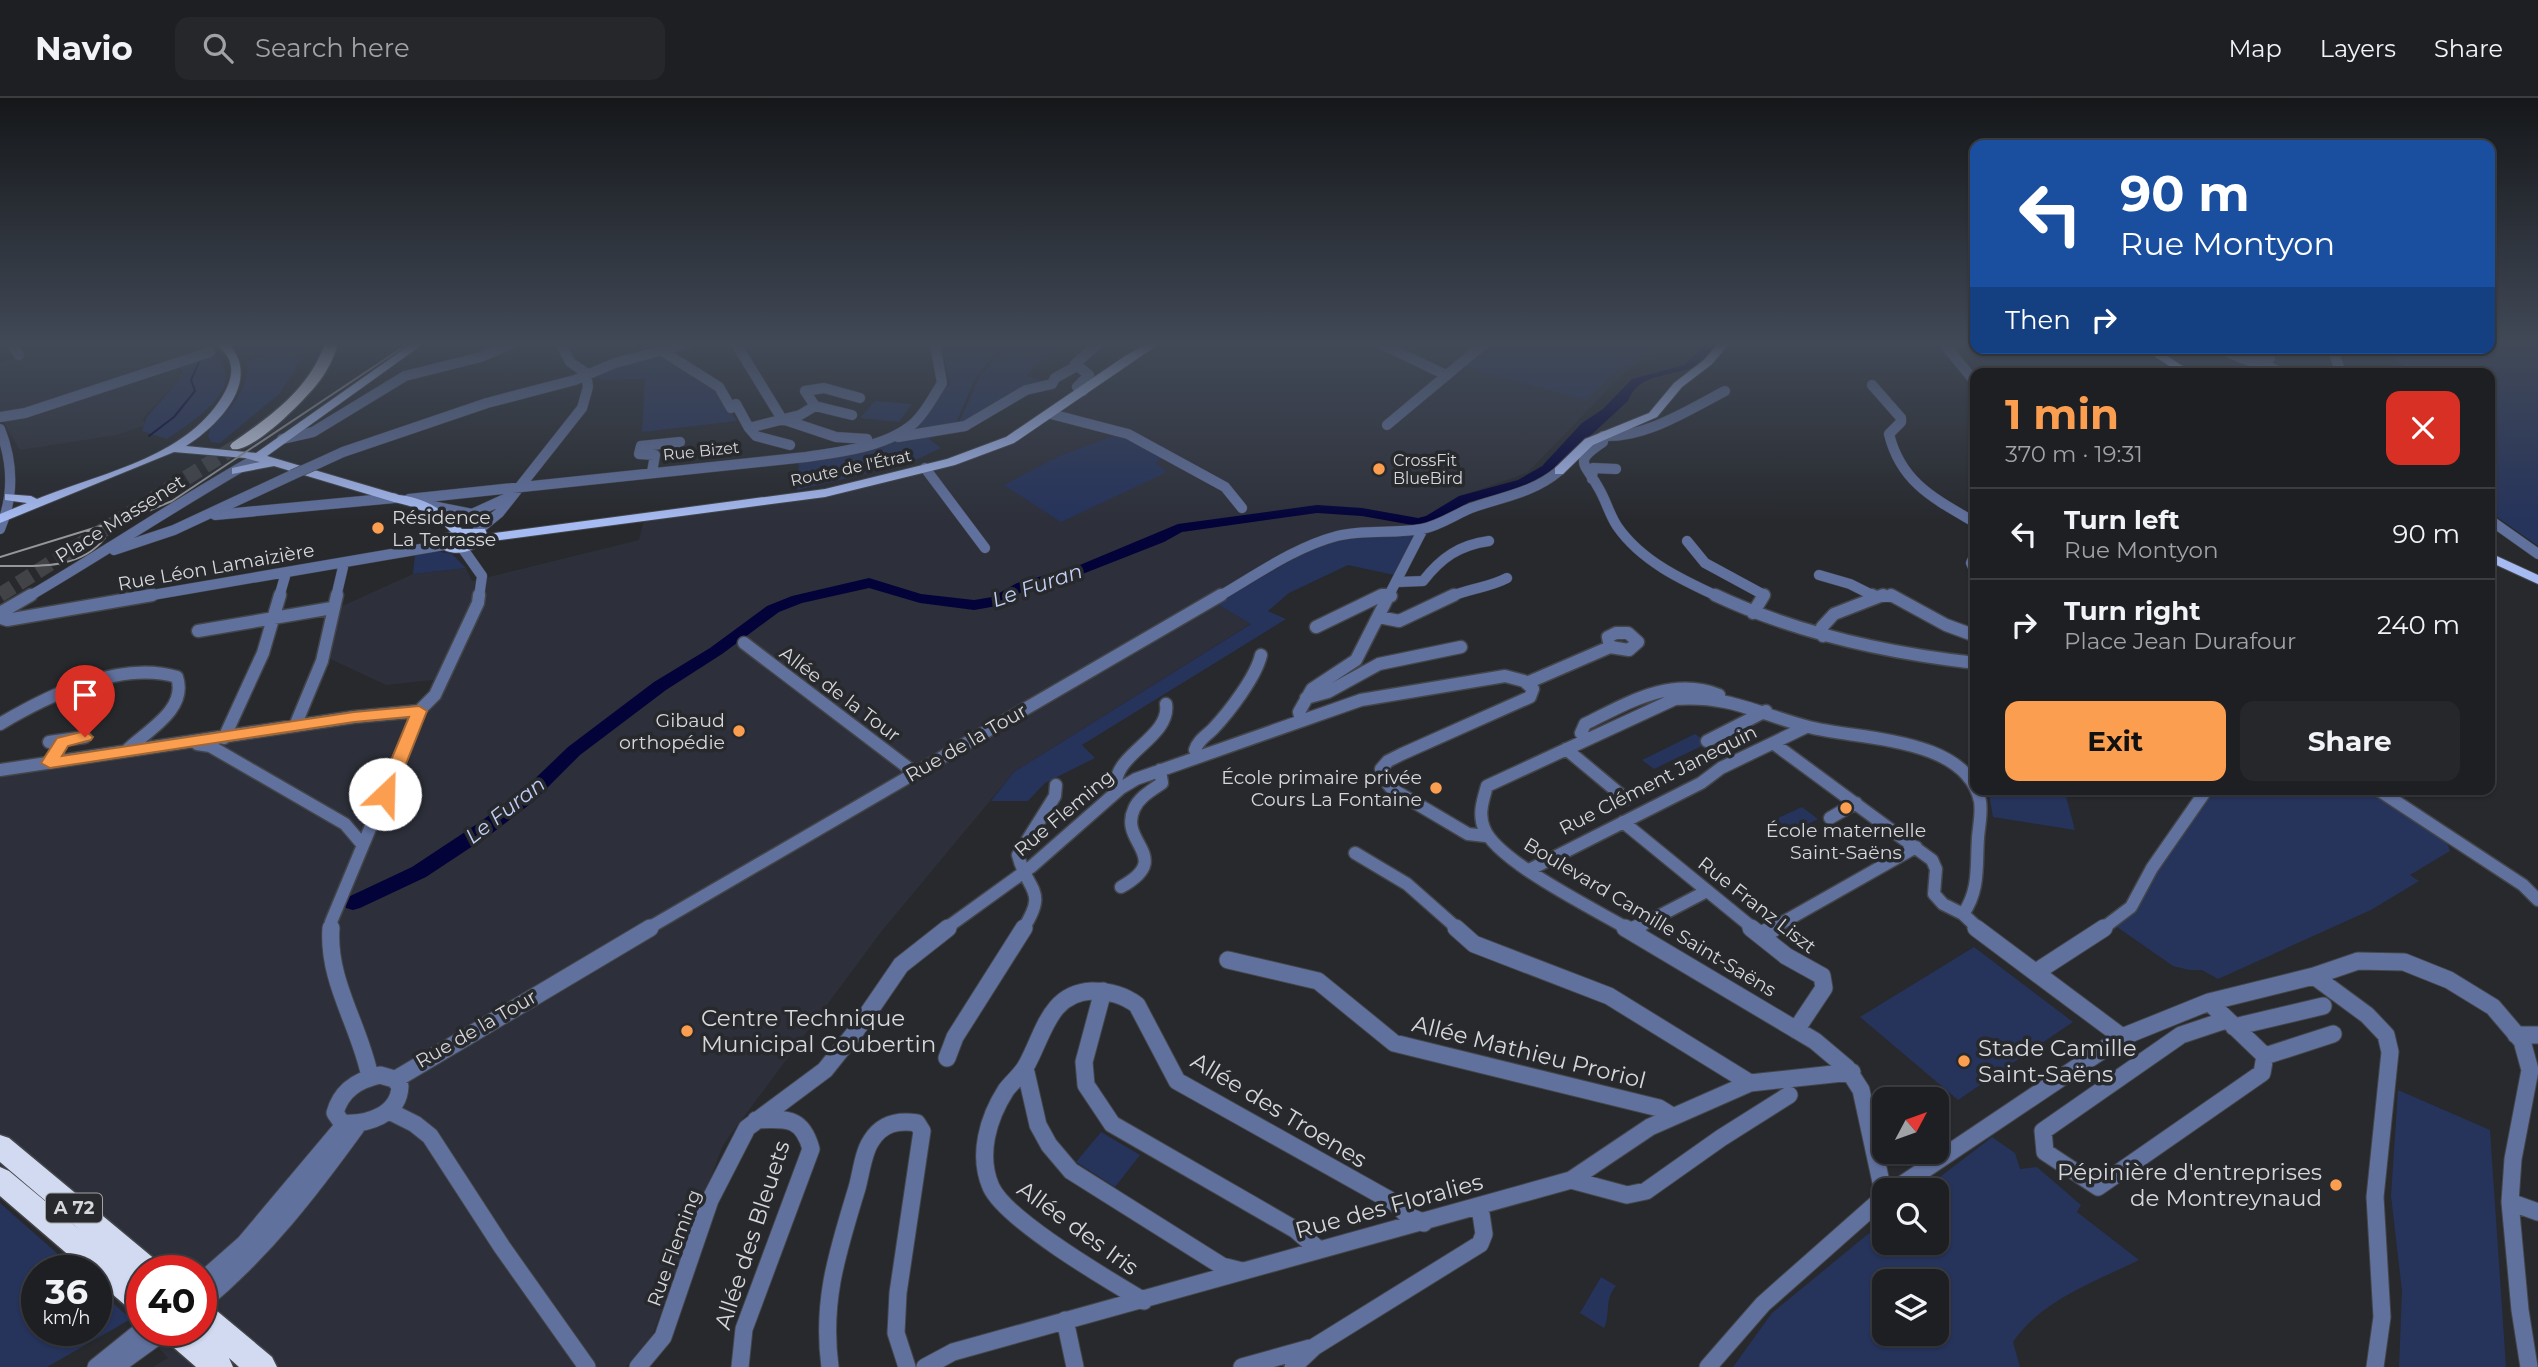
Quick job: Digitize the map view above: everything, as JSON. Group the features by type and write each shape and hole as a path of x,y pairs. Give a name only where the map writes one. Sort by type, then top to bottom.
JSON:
{"highway":[{"path":"258,450 277,403"},
{"path":"258,450 274,419 291,403"},
{"name":"A 72","path":"0,1146 129,1255"},
{"name":"A 72","path":"0,1180 126,1287"},
{"path":"217,1340 262,1367"},
{"path":"204,1346 218,1367"}],"main road":[{"path":"3,516 31,500 171,445 218,403"},
{"path":"208,446 201,439 226,403"},
{"path":"236,471 258,450 329,403"},
{"name":"Route de l'Étrat","path":"452,538 825,493 984,451 1010,440 1066,403"},
{"path":"1559,471 1577,452 1603,436 1653,415 1663,403"},
{"path":"114,473 213,421"},
{"path":"171,445 193,450 240,453 258,450"},
{"path":"171,445 258,450 400,499 428,505 452,538 450,549 463,548 479,535"},
{"path":"3,516 114,473 193,450"},
{"path":"9,497 31,500"},
{"path":"400,499 432,517 452,538"},
{"path":"2495,559 2538,580"}],"street":[{"path":"0,425 57,403"},
{"path":"258,450 313,432 360,403"},
{"path":"98,556 174,530 292,475 316,471 343,452 486,403"},
{"path":"479,535 519,488 583,403"},
{"path":"732,403 756,436 790,445"},
{"path":"772,403 782,419 836,437 886,438 917,419 928,403"},
{"path":"813,403 815,406 852,415"},
{"name":"Rue Bizet","path":"519,488 802,457 886,438 965,426 1004,403"},
{"path":"1387,425 1413,403"},
{"path":"1700,403 1650,427 1612,438 1603,436 1604,442 1589,451 1583,459 1583,465 1598,485 1618,527 1651,559 1686,581 1753,613 1823,636 1970,662"},
{"path":"1887,403 1900,418 1901,422 1889,434 1909,479 1927,494 1970,519"},
{"path":"749,428 800,415 815,406"},
{"path":"0,425 25,414"},
{"path":"1051,414 1128,434 1217,482 1242,508"},
{"path":"0,425 9,454 4,468 9,497 0,529"},
{"path":"652,472 655,455 639,454 641,446 680,442"},
{"path":"925,468 985,548"},
{"path":"1592,479 1593,468 1616,470"},
{"name":"Place Massenet","path":"1,612 98,556 185,498 236,471"},
{"name":"Rue de la Tour","path":"396,1079 915,773 1301,550 1347,534 1423,529 1472,508 1529,490 1546,482 1559,471"},
{"path":"205,516 519,488"},
{"path":"428,505 472,514 490,508 519,488"},
{"path":"2495,524 2538,554"},
{"path":"1301,719 1299,712 1312,689 1356,660 1423,529"},
{"name":"Rue Léon Lamaizière","path":"1,612 1,618 7,620 345,563 452,538"},
{"path":"1398,582 1423,581 1440,559 1475,542 1489,541"},
{"path":"1687,541 1705,563 1765,595 1753,613"},
{"path":"370,1077 368,1055 337,980 328,948 331,922 419,711 435,695 478,603 482,576 463,548"},
{"path":"295,726 322,660 332,608 345,563"},
{"path":"223,738 263,653 286,573"},
{"path":"1819,575 1850,584 1876,597"},
{"path":"1379,617 1399,621 1471,587 1488,588 1507,578"},
{"path":"1316,627 1382,595 1391,596"},
{"path":"1823,636 1822,627 1825,620 1834,614 1876,597 1891,595 1946,625 1970,634"},
{"path":"198,631 332,608"},
{"name":"Allée de la Tour","path":"744,643 915,773"},
{"path":"1306,698 1322,697 1388,661 1461,647"},
{"path":"1610,648 1529,682 1533,689 1530,696 1388,761 1381,769 1383,778 1392,789 1468,834 1486,836 1480,821 1479,805 1488,786 1675,699 1696,696 1725,699 1766,710 1806,727 1926,748 1952,763 1970,782"},
{"path":"1198,756 1195,750 1197,743 1214,727 1258,670 1261,655"},
{"path":"0,724 51,696 98,681 153,673 177,677 180,688 176,705 126,751"},
{"name":"Rue Fleming","path":"638,1367 663,1337 710,1200 747,1128 825,1070 853,1035 901,965 936,936 1023,874 1122,788 1198,756 1361,700 1505,676 1529,682"},
{"path":"1122,788 1116,783 1115,777 1120,767 1148,741 1167,711 1166,704"},
{"path":"1707,741 1766,710"},
{"path":"0,770 394,712 419,711"},
{"name":"Rue Clément Janequin","path":"1529,870 1701,783 1721,768 1806,727"},
{"path":"220,752 226,743 242,734"},
{"path":"50,763 56,742 85,737"},
{"path":"180,743 210,746 345,824 362,844"},
{"path":"1773,743 1932,860 1936,869 1934,894 1943,904 1963,914 1969,922 2123,1037"},
{"path":"1566,749 1626,799"},
{"path":"1121,887 1136,881 1143,873 1145,858 1142,844 1131,825 1132,812 1141,799 1162,783 1160,770"},
{"path":"947,1058 955,1037 1034,912 1038,900 1036,890 1023,874 1018,855 1055,796 1056,785"},
{"path":"1963,914 1973,901 1977,885 1978,795"},
{"path":"2036,972 2131,907 2152,868 2203,795"},
{"path":"2386,795 2523,886 2538,900"},
{"path":"1830,818 1856,803"},
{"path":"345,824 373,816"},
{"name":"Rue Franz Liszt","path":"1623,822 1786,956 1822,976 1824,988 1796,1030"},
{"name":"Boulevard Camille Saint-Saëns","path":"1486,836 1529,870 1834,1055 1853,1072 1866,1097 1880,1178"},
{"path":"1761,935 1916,847"},
{"path":"1355,853 1407,884 1475,944 1609,996 1750,1083"},
{"path":"1631,931 1707,891"},
{"name":"Allée Mathieu Proriol","path":"1228,960 1318,982 1394,1043 1659,1108 1672,1116"},
{"path":"1912,1178 2123,1037 2169,1016 2208,1002 2314,976 2358,961 2404,962 2449,980 2493,1007 2522,1041 2530,1070 2512,1159 2510,1202 2520,1310 2529,1367"},
{"path":"2314,976 2377,1025 2386,1035 2390,1052 2375,1196 2382,1317 2375,1367"},
{"name":"Allée des Iris","path":"1103,991 1086,990 1064,998 1054,1009 1036,1039 1025,1068 1007,1089 991,1116 986,1143 987,1173 992,1190 1014,1215 1144,1301"},
{"path":"1103,991 1084,1062 1086,1085 1112,1124 1296,1230 1319,1250"},
{"name":"Allée des Troenes","path":"1103,991 1128,997 1137,1005 1177,1081 1395,1203 1408,1215 1424,1223"},
{"path":"2208,1002 2265,1056"},
{"path":"2265,1056 2262,1073 2098,1187 2045,1152 2043,1131 2181,1035 2323,1006"},
{"path":"2265,1056 2333,1034"},
{"path":"2516,1035 2538,1035"},
{"path":"1025,1068 1038,1125 1049,1145 1071,1171 1222,1266 1244,1272"},
{"name":"Rue des Floralies","path":"925,1367 953,1352 1571,1180 1650,1127 1750,1083 1853,1072"},
{"path":"380,1075 396,1079 401,1089 400,1096 389,1111 370,1123 351,1125 337,1119 336,1105 346,1091 370,1077 380,1075"},
{"path":"1571,1180 1627,1195 1646,1191 1789,1095"},
{"path":"389,1111 415,1124 430,1136 502,1247 587,1367"},
{"name":"Allée des Bleuets","path":"740,1367 744,1329 811,1149 808,1133 801,1124 779,1119 755,1120"},
{"path":"830,1367 826,1338 831,1273 871,1141 890,1123 907,1119 917,1123 922,1131 898,1293 896,1333 908,1367"},
{"path":"217,1268 246,1243 351,1125"},
{"path":"217,1296 294,1212 351,1125"},
{"path":"2510,1202 2538,1213"},
{"path":"1293,1367 1314,1347 1480,1244 1484,1234 1480,1207"},
{"path":"1709,1367 1763,1304 1872,1207"},
{"path":"1065,1320 1075,1367"},
{"path":"96,1367 126,1343"},
{"path":"115,1367 152,1346"},
{"path":"1242,1367 1314,1347"}],"shaded area":[{"path":"0,403 157,403 142,419 147,425 116,435 20,450 0,417"},
{"path":"159,403 213,403 167,439 142,431 147,417"},
{"path":"234,403 268,403 220,443 211,442 208,436 210,429"},
{"path":"644,403 725,403 737,421 642,432"},
{"path":"873,403 912,404 899,422 860,418"},
{"path":"933,403 965,403 957,421 920,432 916,428"},
{"path":"968,403 1006,403 929,439 941,448 907,464 797,490 799,462 918,436 959,422"},
{"path":"1064,403 1595,403 1527,473 1467,494 1438,525 1300,555 1217,603 1252,623 1014,772 881,932 723,1145 653,1334 626,1367 153,1367 168,1358 157,1346 217,1346 217,1255 126,1255 126,1311 112,1295 112,1255 76,1255 0,1171 0,775 422,709 434,680 386,685 326,657 340,607 413,574 466,568 472,581 639,540 644,519 803,499 968,454 1009,437"},
{"path":"1609,403 1626,403 1554,469 1543,465 1582,423"},
{"path":"2495,403 2538,403 2538,546 2495,516"},
{"path":"1119,434 1166,457 1155,462 1167,472 1061,522 1004,485 1059,456"},
{"path":"1367,534 1410,534 1414,537 1394,575 1348,565 1289,593 1268,611 1286,619 1082,745 1095,758 1045,783 1028,801 991,801 1014,772 1251,624 1216,603 1300,555 1333,540"},
{"path":"436,551 452,554 466,568 413,574 415,555"},
{"path":"1695,734 1708,743 1654,769 1642,760"},
{"path":"1989,795 2066,795 2075,830 1993,817"},
{"path":"2209,795 2380,795 2446,840 2450,851 2410,875 2419,881 2371,910 2218,979 2202,970 2173,966 2117,927 2133,912 2156,870"},
{"path":"1802,807 1818,819 1792,832 1776,819"},
{"name":"Stade Camille Saint-Saëns","path":"1974,947 2073,1022 1958,1100 1950,1093 1950,1087 1943,1087 1860,1017"},
{"path":"2398,1090 2490,1130 2506,1367 2399,1367 2402,1291 2391,1196"},
{"path":"1101,1132 1140,1155 1115,1187 1076,1162"},
{"path":"1992,1137 2015,1153 2020,1169 2037,1167 2081,1205 2077,1212 2139,1260 2070,1294 2038,1315 2013,1342 2020,1367 1733,1367 1772,1313 1872,1231 1872,1255 1949,1255 1949,1178 1939,1178"},
{"path":"0,1203 59,1255 21,1255 21,1346 84,1346 47,1367 0,1367"},
{"path":"1601,1277 1616,1286 1610,1296 1604,1328 1580,1313"},
{"path":"112,1302 126,1315 126,1322 112,1330"}],"waterway":[{"path":"149,436 174,417 185,403"},
{"name":"Le Furan","path":"353,903 419,872 484,829 527,797 574,751 660,686 716,651 773,609 797,599 869,583 920,598 974,605 997,601 1022,586 1080,570 1159,539 1178,528 1317,509 1362,512 1418,522 1430,520 1464,499 1523,483 1549,468 1565,452"}],"tunnel":[{"path":"0,595 237,446"}],"tram line":[{"path":"0,557 146,512 172,501 319,403"},
{"path":"0,566 71,561 95,548 105,538 101,533 86,531"}],"place":[{"name":"CrossFit BlueBird","path":"1379,469"},
{"name":"Résidence La Terrasse","path":"378,528"},
{"name":"Gibaud orthopédie","path":"739,731"},
{"name":"École primaire privée Cours La Fontaine","path":"1436,788"},
{"name":"École maternelle Saint-Saëns","path":"1846,808"},
{"name":"Centre Technique Municipal Coubertin","path":"687,1031"},
{"name":"Stade Camille Saint-Saëns","path":"1964,1061"},
{"name":"Pépinière d'entreprises de Montreynaud","path":"2336,1185"}],"route":[{"path":"85,737 62,742 50,763 354,717 419,711 385,794"}]}
